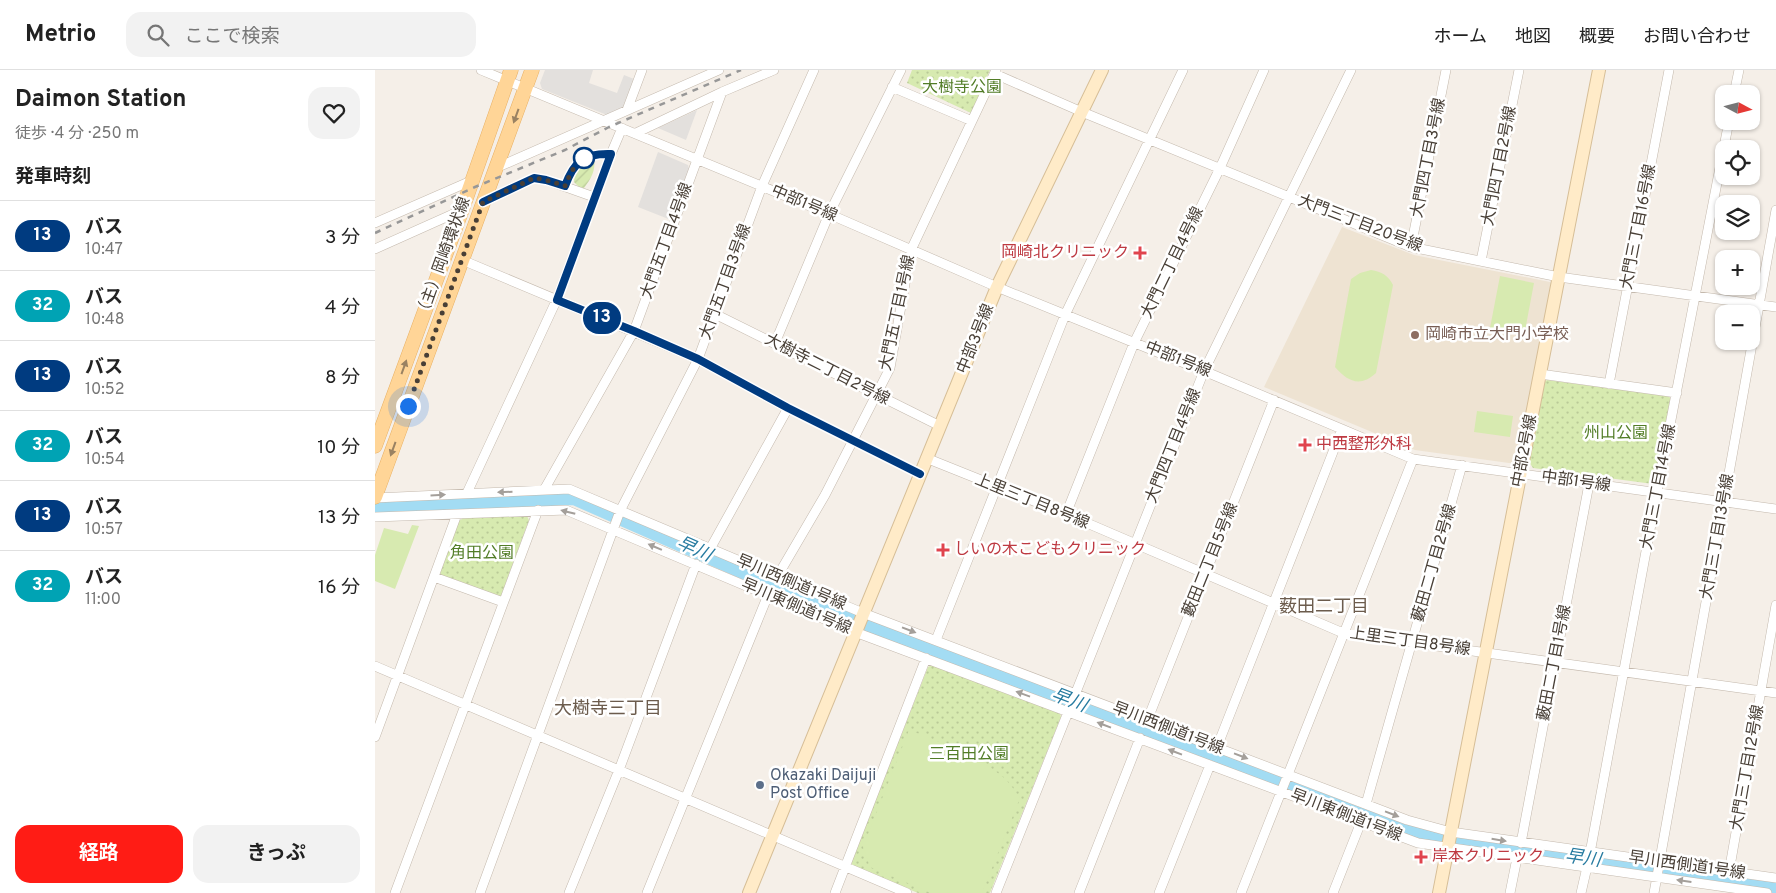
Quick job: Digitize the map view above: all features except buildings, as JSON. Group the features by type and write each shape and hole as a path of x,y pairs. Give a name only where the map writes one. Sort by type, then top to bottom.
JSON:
{"main road":[{"name":"（主）岡崎環状線","path":"375,497 532,70"},
{"name":"（主）岡崎環状線","path":"375,446 473,180 509,75"}],"street":[{"name":"中部1号線","path":"481,70 509,75 526,88 829,214 997,287 1413,458 1776,509"},
{"path":"627,110 642,70"},
{"path":"496,168 719,70"},
{"path":"636,133 722,92 774,70"},
{"name":"大門五丁目3号線","path":"613,529 620,510 698,359 762,186 813,70"},
{"path":"775,343 829,214 901,70"},
{"name":"中部3号線","path":"749,893 997,287 1102,70"},
{"path":"935,640 1065,315 1183,70"},
{"name":"大門二丁目4号線","path":"1066,514 1134,343 1220,168 1264,70"},
{"name":"大門四丁目4号線","path":"1069,711 1204,371 1351,70"},
{"name":"大門四丁目3号線","path":"1411,247 1446,70"},
{"name":"大門四丁目2号線","path":"1481,261 1519,70"},
{"name":"中部2号線","path":"1448,849 1599,70"},
{"name":"大門三丁目16号線","path":"1609,384 1669,70"},
{"path":"1736,85 1739,70"},
{"name":"大門三丁目20号線","path":"996,72 1082,112 1411,247 1559,277 1695,294 1776,307"},
{"name":"大門五丁目1号線","path":"777,577 825,495 889,368 911,250 996,72"},
{"path":"892,87 972,121"},
{"name":"大門五丁目4号線","path":"544,490 634,331 722,92"},
{"path":"467,493 557,300 622,128"},
{"name":"大門三丁目14号線","path":"1590,853 1727,130"},
{"path":"565,186 577,162 588,156 611,154"},
{"path":"483,202 534,178 565,186 594,198"},
{"path":"375,223 473,180"},
{"path":"375,250 462,210"},
{"name":"大門三丁目13号線","path":"1654,893 1776,210"},
{"path":"462,260 698,359 853,442 920,474"},
{"name":"大樹寺二丁目2号線","path":"715,314 940,426"},
{"path":"1540,374 1677,393"},
{"name":"藪田二丁目5号線","path":"1147,721 1274,400"},
{"path":"710,549 788,408"},
{"path":"1217,747 1342,429"},
{"name":"上里三丁目8号線","path":"927,458 1066,514 1343,633 1776,693"},
{"path":"1241,893 1413,458"},
{"name":"藪田二丁目2号線","path":"1366,804 1462,465"},
{"name":"藪田二丁目1号線","path":"1521,843 1589,484"},
{"name":"早川西側道1号線","path":"375,497 569,489 863,613 1407,820 1451,832 1776,878"},
{"path":"395,893 538,510"},
{"name":"早川東側道1号線","path":"375,517 566,510 855,632 1069,711"},
{"path":"375,736 457,514"},
{"path":"480,893 613,529"},
{"path":"569,893 619,770 696,564"},
{"path":"434,577 503,602"},
{"path":"647,893 768,595"},
{"name":"大門三丁目12号線","path":"1729,872 1776,605"},
{"path":"835,893 926,658"},
{"path":"375,666 907,893"},
{"path":"996,893 1069,711 1209,765 1159,893"},
{"path":"1079,893 1140,738"},
{"name":"早川東側道1号線","path":"1209,765 1418,844 1657,877 1726,890 1767,893"},
{"path":"1333,893 1361,822"},
{"path":"1439,893 1448,849"},
{"path":"1510,893 1517,858"},
{"path":"1581,893 1587,867"}],"shaded area":[{"path":"545,70 593,70 589,83 617,93 624,75 634,79 623,108 607,115 542,89 540,83"},
{"path":"697,110 686,140 658,128"},
{"path":"658,152 688,165 689,169 671,220 638,207"},
{"name":"岡崎市立大門小学校","path":"1342,227 1414,255 1550,282 1552,284 1516,464 1415,450 1264,387"}],"green space":[{"name":"大樹寺公園","path":"912,70 990,70 971,113 907,83"},
{"path":"594,159 594,171 591,178 584,188 579,187 574,182 576,173"},
{"path":"1371,270 1384,274 1393,285 1376,373 1365,380 1354,381 1344,376 1335,367 1351,279 1360,273"},
{"path":"1500,276 1534,283 1524,336 1490,328"},
{"name":"州山公園","path":"1547,380 1669,396 1671,400 1655,482 1653,484 1533,468 1529,462 1544,382"},
{"path":"1477,411 1513,416 1510,437 1474,432"},
{"name":"角田公園","path":"527,516 529,520 501,596 497,598 442,577 440,573 459,521 463,518"},
{"path":"412,525 419,526 395,589 375,581 375,555 384,528 408,534"},
{"name":"三百田公園","path":"932,665 1060,713 1061,717 990,893 918,893 853,866 851,862 928,667"},
{"path":"909,730 982,762 1006,779 1020,798 982,893 931,893 870,867 863,847"}],"waterway":[{"name":"早川","path":"375,506 574,497 850,618 1409,831 1438,839 1776,887"}],"railway":[{"path":"375,233 475,187 565,150 609,127 741,70"}],"bus line":[{"name":"13","path":"483,202 534,178 565,186 577,162 588,156 611,154 557,300 698,359 853,442 920,474"}],"place":[{"name":"岡崎北クリニック","path":"1140,253"},
{"name":"岡崎市立大門小学校","path":"1415,335"},
{"name":"中西整形外科","path":"1305,445"},
{"name":"しいの木こどもクリニック","path":"943,550"},
{"name":"Okazaki Daijuji Post Office","path":"760,785"},
{"name":"岸本クリニック","path":"1421,857"}],"district":[{"name":"薮田二丁目","path":"1324,607"},
{"name":"大樹寺三丁目","path":"608,709"}],"route":[{"path":"408,406 483,202 534,178 565,186 577,162 588,156 584,158"}]}
